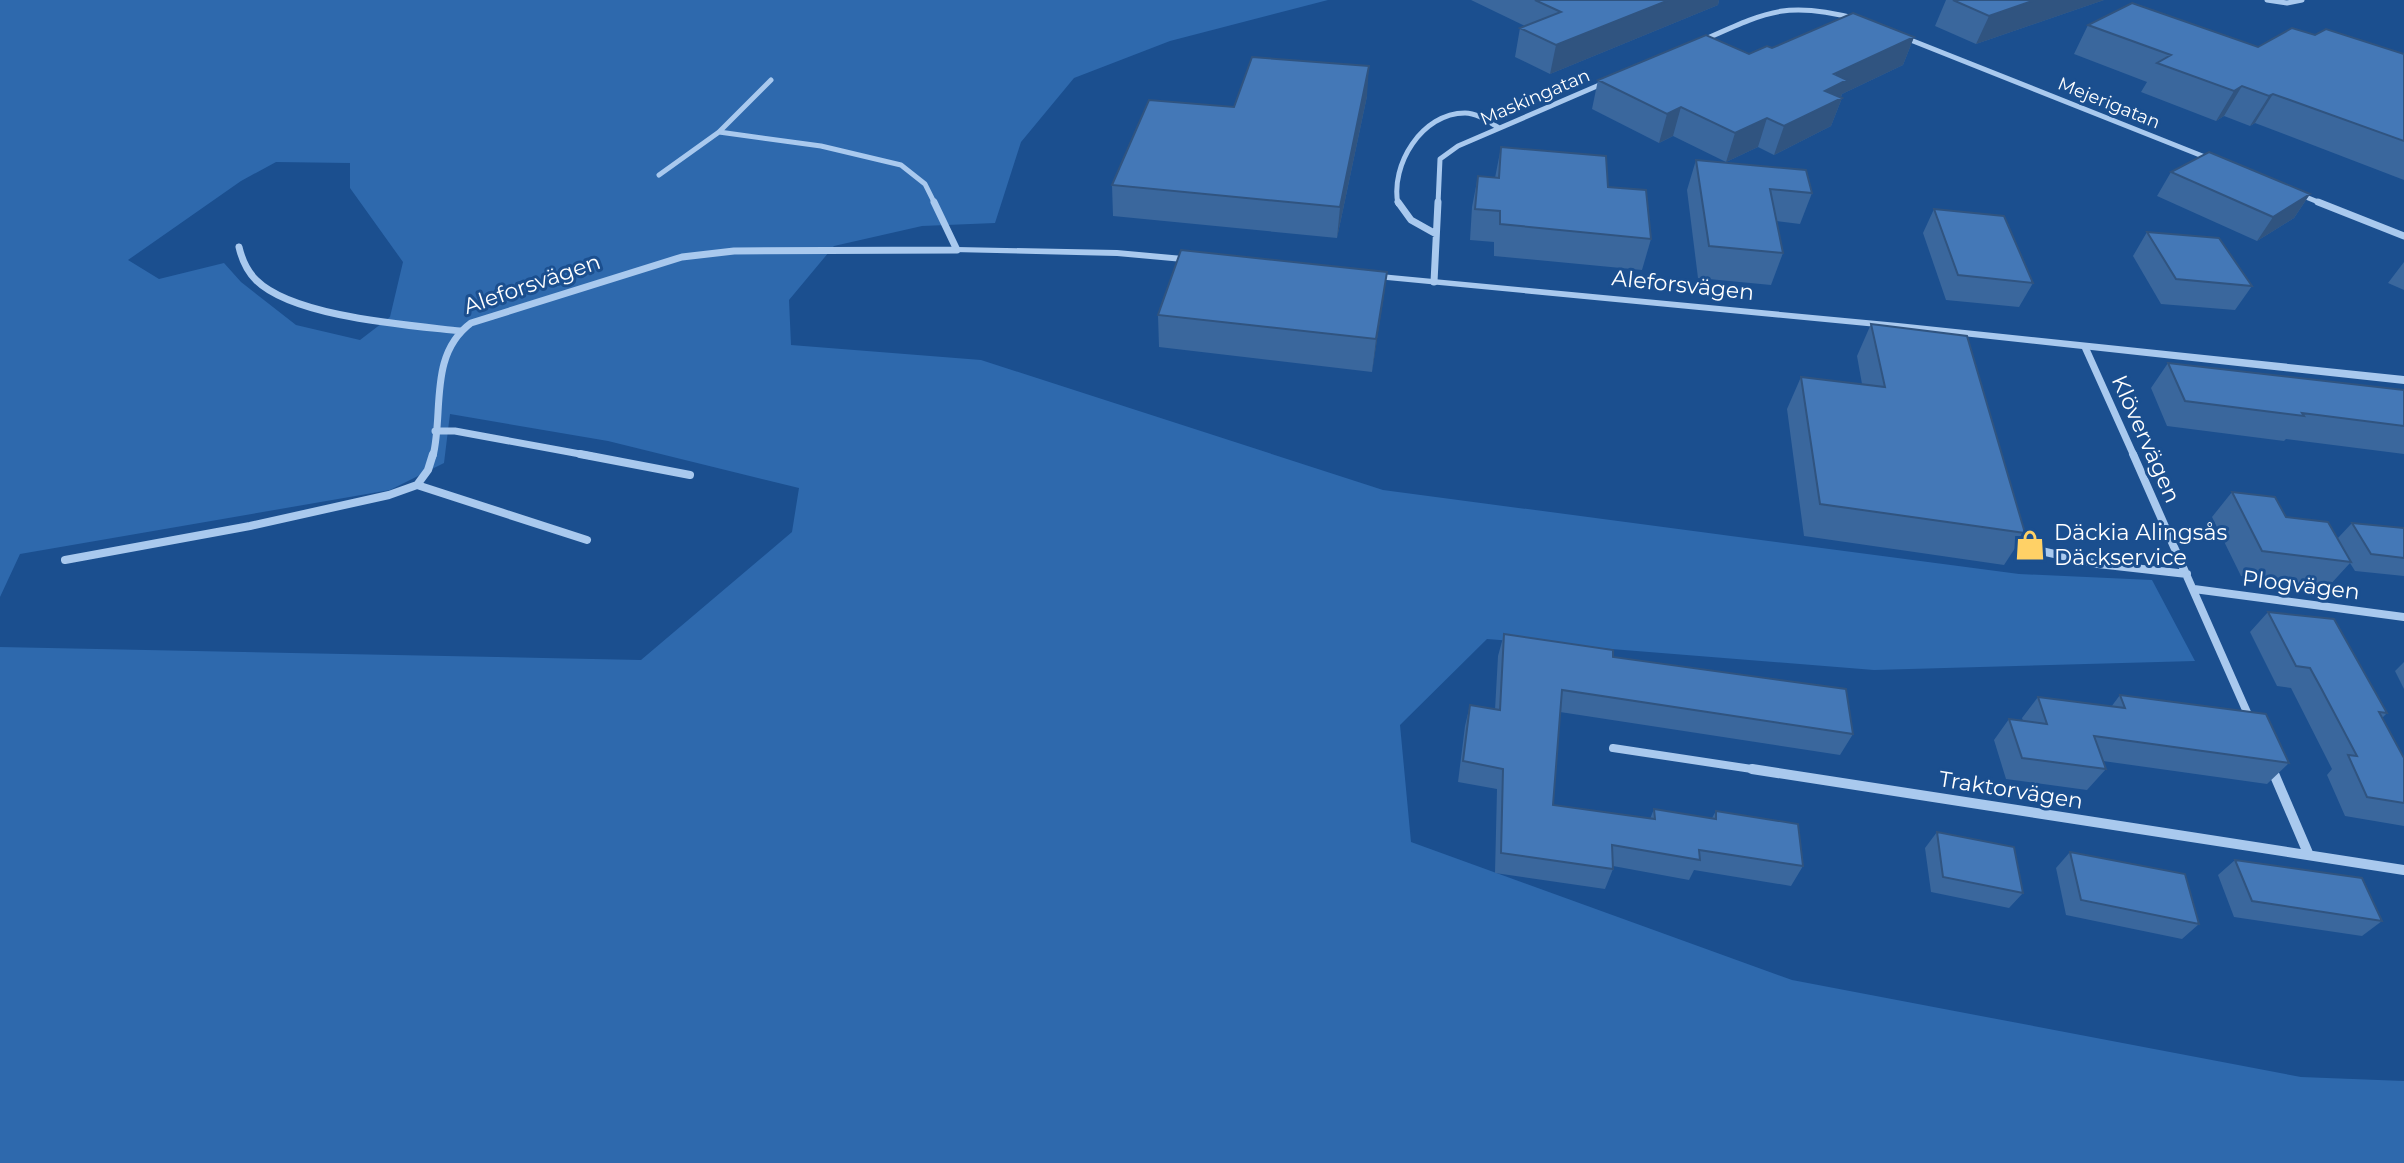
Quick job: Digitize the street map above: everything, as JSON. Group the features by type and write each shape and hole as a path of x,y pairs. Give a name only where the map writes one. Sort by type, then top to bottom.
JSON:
{"street":[{"path":"2267,0 2287,3 2302,0"},
{"path":"1688,46 1783,6 1802,3 1819,5 1865,22"},
{"name":"Mejerigatan","path":"1894,33 2214,160"},
{"path":"659,175 719,132 771,80"},
{"name":"Maskingatan","path":"1434,282 1440,159 1458,146 1608,82"},
{"path":"1436,234 1407,218 1397,198 1400,170 1411,148 1436,119 1449,115 1469,113 1499,128"},
{"path":"719,132 821,146 901,165 925,184 957,250"},
{"path":"2287,189 2404,236"},
{"path":"239,247 244,266 256,280 300,306 398,324 460,331"},
{"name":"Aleforsvägen","path":"417,485 428,470 434,452 440,371 460,331 496,313 682,257 734,251 957,250 1117,253 1212,262"},
{"name":"Aleforsvägen","path":"1355,275 2404,380"},
{"name":"Klövervägen","path":"2085,347 2257,736"},
{"path":"435,431 455,431 690,475"},
{"path":"65,560 250,526 389,495 417,485 587,540"},
{"path":"2037,550 2098,564 2187,574"},
{"name":"Plogvägen","path":"2194,589 2404,617"},
{"name":"Traktorvägen","path":"1613,748 2404,870"},
{"path":"2270,765 2308,853"}],"shaded area":[{"path":"0,0 1328,0 1170,41 1074,78 1021,142 995,223 922,226 834,246 789,300 791,345 981,360 1383,490 2019,574 2152,580 2195,661 1874,670 1487,639 1400,725 1411,842 1792,980 2301,1077 2404,1081 2404,1163 0,1163 0,647 641,660 792,532 799,488 608,441 450,414 444,463 390,490 20,554 0,597","holes":["276,162 350,163 350,188 403,262 390,317 360,340 296,325 241,282 224,263 159,279 128,260 241,181"]}],"building":[{"path":"1535,0 1669,0 1556,45 1520,28 1561,12"},
{"path":"1953,0 2035,0 1989,16"},
{"path":"2132,3 2258,47 2292,28 2315,35 2326,29 2404,54 2404,141 2273,94 2269,96 2242,86 2234,91 2157,63 2171,55 2088,25"},
{"path":"1853,13 1914,37 1834,74 1847,80 1825,91 1842,98 1784,126 1767,118 1735,133 1681,107 1667,114 1598,80 1706,35 1749,54 1767,46 1772,48"},
{"path":"1252,57 1369,66 1340,207 1112,185 1149,100 1234,107"},
{"path":"1501,147 1606,156 1608,187 1646,190 1651,239 1500,224 1500,211 1475,209 1478,176 1499,178"},
{"path":"2209,152 2310,194 2273,217 2171,172"},
{"path":"1696,160 1806,170 1812,193 1770,189 1783,253 1709,246"},
{"path":"1934,209 2004,216 2033,283 1958,275"},
{"path":"2147,232 2219,238 2252,286 2176,279"},
{"path":"1181,250 1387,272 1376,339 1158,315"},
{"path":"1871,324 1967,336 2025,533 1820,504 1801,377 1885,387"},
{"path":"2168,363 2404,390 2404,426 2185,401"},
{"path":"2232,492 2275,497 2286,517 2328,522 2351,562 2262,551"},
{"path":"2352,523 2404,528 2404,558 2371,554"},
{"path":"2268,612 2334,619 2387,713 2379,712 2404,758 2404,803 2367,797 2348,755 2357,756 2321,688 2310,668 2296,666"},
{"path":"1504,634 1613,650 1613,657 1846,689 1853,734 1562,690 1553,805 1655,819 1654,809 1716,819 1716,811 1798,824 1803,866 1699,850 1700,860 1612,845 1613,869 1501,853 1503,769 1463,761 1470,705 1500,710"},
{"path":"2120,695 2266,714 2289,763 2094,736 2106,769 2022,758 2009,719 2047,724 2038,697 2125,708"},
{"path":"1937,832 2014,847 2023,893 1943,877"},
{"path":"2070,852 2185,874 2199,924 2081,900"},
{"path":"2235,860 2362,878 2382,921 2252,901"}],"place":[{"name":"Däckia Alingsås Däckservice","path":"2030,545"}]}
